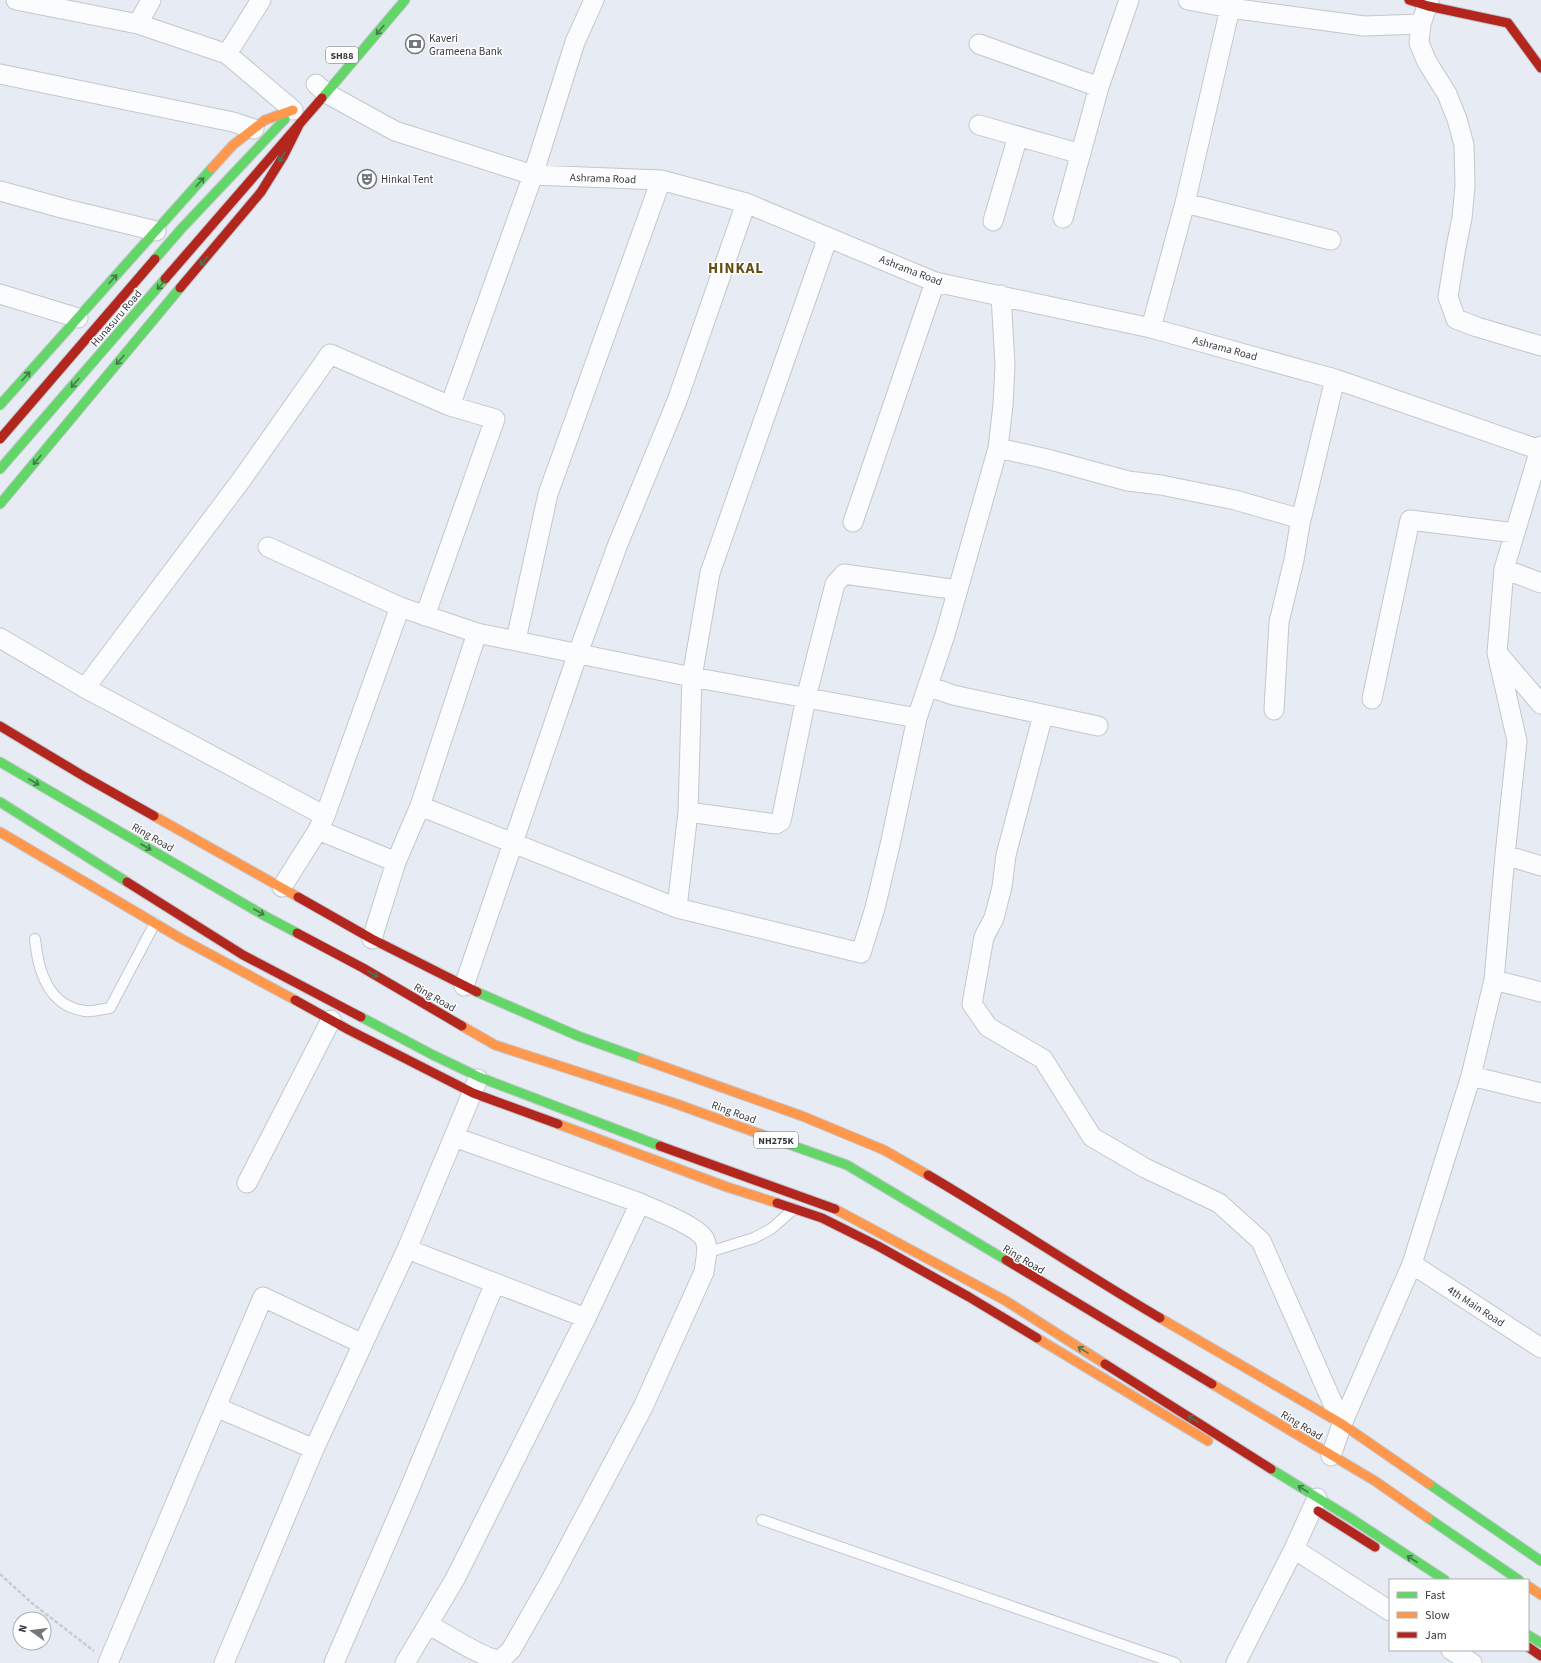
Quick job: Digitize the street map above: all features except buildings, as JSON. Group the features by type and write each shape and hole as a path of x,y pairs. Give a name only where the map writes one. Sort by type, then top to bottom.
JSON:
{"main road":[{"path":"0,504 261,192 284,155 297,112 319,86 405,0"},
{"path":"1409,0 1429,3 1508,23 1541,68"},
{"path":"0,405 233,145 260,125 297,112"},
{"name":"Hunasuru Road","path":"0,439 48,386 182,228 235,171 297,112"},
{"name":"Hunasuru Road","path":"0,469 250,181 297,112"},
{"path":"0,726 85,777 372,939 464,986 578,1036 802,1116 884,1150 974,1202 1099,1282 1342,1424 1541,1561"},
{"name":"Ring Road","path":"0,762 265,916 363,968 495,1045 671,1102 847,1165 1375,1481 1518,1579"},
{"path":"0,802 243,955 426,1052 476,1085 656,1144 829,1206 1006,1301 1311,1502 1383,1552"},
{"path":"20,824 40,827"},
{"path":"0,832 155,923 331,1020 476,1085 727,1187 822,1218 878,1246 963,1293 1218,1448"},
{"path":"1311,1502 1352,1519 1443,1579"},
{"path":"1529,1587 1541,1595"},
{"path":"1529,1636 1541,1643"},
{"path":"1529,1648 1541,1656"}],"street":[{"path":"16,0 80,7 138,24 227,54 297,112"},
{"path":"138,24 151,0"},
{"path":"227,54 261,0"},
{"path":"450,406 533,175 575,42 594,0"},
{"path":"1063,218 1099,87 1129,0"},
{"path":"1188,0 1230,8 1364,26 1421,24"},
{"path":"1429,3 1421,24 1419,43 1427,62 1447,94 1457,119 1464,145 1465,186 1462,218 1448,297 1456,319 1477,327 1541,346"},
{"path":"1151,328 1185,203 1230,8"},
{"path":"979,44 1099,87"},
{"path":"0,74 233,122 260,125"},
{"name":"Ashrama Road","path":"319,86 396,131 533,175 661,180 746,203 935,282 1151,328 1335,378 1540,448"},
{"path":"979,125 1081,154"},
{"path":"993,221 1018,136"},
{"path":"516,640 548,494 661,180"},
{"path":"0,191 156,231"},
{"path":"464,986 578,653 618,544 677,401 746,203"},
{"path":"1185,203 1330,240"},
{"path":"677,908 688,812 692,677 710,572 828,237"},
{"path":"853,522 935,282"},
{"path":"0,294 78,318"},
{"path":"420,806 677,908 861,953 875,908 917,718 946,635 998,448 1003,404 1005,365 1001,295"},
{"path":"86,688 242,479 330,354 450,406 495,419 425,616"},
{"path":"1274,710 1279,622 1294,560 1301,519 1335,378"},
{"path":"998,448 1047,459 1128,481 1161,485 1235,500 1301,519"},
{"path":"1331,1456 1342,1424 1412,1264 1471,1076 1494,980 1517,741 1497,653 1504,569 1540,448"},
{"path":"1372,699 1410,520 1515,533"},
{"path":"268,547 400,607 477,633 692,677 917,718"},
{"path":"1504,569 1541,583"},
{"path":"688,812 776,824 781,821 806,698 835,584 844,574 958,590"},
{"path":"282,887 321,823 400,607"},
{"path":"372,939 396,862 420,806 477,633"},
{"path":"0,638 321,823 396,862"},
{"path":"1497,653 1541,704"},
{"path":"928,686 953,695 1098,726"},
{"path":"1042,715 1006,855 1002,887 996,910 984,937 972,1004 988,1027 1043,1059 1092,1137 1145,1168 1219,1203 1261,1241 1342,1424"},
{"path":"1505,855 1541,866"},
{"path":"1494,980 1541,992"},
{"path":"247,1183 331,1020"},
{"path":"1471,1076 1541,1093"},
{"path":"224,1663 314,1449 407,1249 476,1085"},
{"path":"428,1624 494,1659 503,1657 511,1650 552,1578 642,1407 704,1272 706,1253 705,1240 695,1228 640,1203 454,1137"},
{"path":"405,1663 455,1579 586,1318 640,1203"},
{"path":"407,1249 586,1318"},
{"name":"4th Main Road","path":"1412,1264 1541,1348"},
{"path":"334,1663 409,1490 495,1283"},
{"path":"109,1663 263,1296 363,1344"},
{"path":"216,1406 314,1449"},
{"path":"1236,1663 1294,1549 1311,1502"},
{"path":"1294,1549 1389,1610"},
{"path":"1453,1651 1472,1663"}],"lane":[{"path":"35,938 36,952 45,984 54,996 72,1008 87,1011 110,1008 155,923"},
{"path":"706,1253 754,1238 771,1229 794,1208"},
{"path":"762,1520 1175,1663"}],"path":[{"path":"0,1574 33,1604 109,1663"}],"traffic: fast":[{"path":"322,98 405,0"},
{"path":"155,259 182,228 285,119"},
{"path":"0,405 212,168"},
{"path":"0,469 165,279"},
{"path":"0,504 180,288"},
{"path":"0,762 265,916 297,933"},
{"path":"0,802 127,882"},
{"path":"477,992 578,1036 642,1059"},
{"path":"361,1017 433,1055 479,1077 660,1146"},
{"path":"760,1134 847,1165 1006,1260"},
{"path":"1271,1469 1352,1519 1443,1579"},
{"path":"1429,1484 1541,1561"},
{"path":"1428,1518 1518,1579"},
{"path":"1529,1636 1541,1643"}],"traffic: slow":[{"path":"212,168 233,145 265,120 293,110"},
{"path":"154,816 298,897"},
{"path":"0,832 180,938 295,1000"},
{"path":"462,1026 495,1045 671,1102 760,1134"},
{"path":"642,1059 802,1116 884,1150 928,1175"},
{"path":"558,1124 727,1187 777,1203"},
{"path":"835,1209 1006,1301 1105,1364"},
{"path":"1160,1318 1342,1424 1429,1484"},
{"path":"1037,1338 1208,1441"},
{"path":"1212,1384 1375,1481 1428,1518"},
{"path":"1529,1587 1541,1595"}],"traffic: jam":[{"path":"1409,0 1428,6 1508,23 1541,68"},
{"path":"165,279 322,98"},
{"path":"180,288 261,192 284,155 300,123"},
{"path":"0,439 155,259"},
{"path":"0,726 154,816"},
{"path":"127,882 243,955 361,1017"},
{"path":"298,897 372,939 477,992"},
{"path":"297,933 363,968 462,1026"},
{"path":"295,1000 349,1030 473,1093 558,1124"},
{"path":"660,1146 835,1209"},
{"path":"928,1175 1160,1318"},
{"path":"777,1203 822,1218 878,1246 969,1297 1037,1338"},
{"path":"1006,1260 1212,1384"},
{"path":"1105,1364 1271,1469"},
{"path":"1318,1511 1375,1547"},
{"path":"1529,1648 1541,1656"}],"place":[{"name":"Kaveri Grameena Bank","path":"415,44"},
{"name":"Hinkal Tent","path":"367,179"}],"district":[{"name":"HINKAL","path":"736,268"}]}
